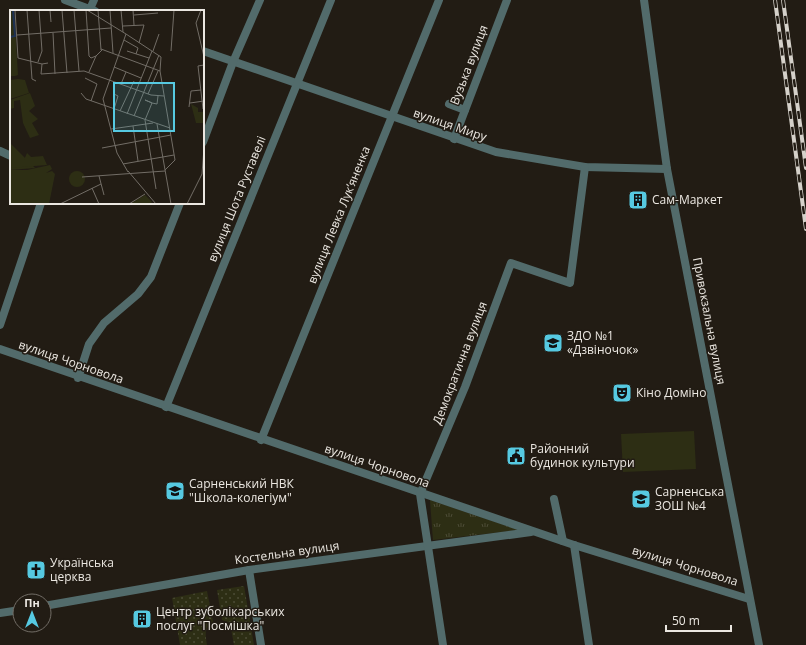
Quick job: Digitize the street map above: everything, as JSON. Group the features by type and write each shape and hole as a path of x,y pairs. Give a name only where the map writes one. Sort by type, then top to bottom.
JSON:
{"street":[{"path":"65,0 92,10 94,0"},
{"path":"204,139 233,62 260,0"},
{"name":"вулиця Шота Руставелі","path":"166,408 331,0"},
{"name":"вулиця Левка Лукʼяненка","path":"261,440 439,0"},
{"name":"Вузька вулиця","path":"454,139 508,0"},
{"name":"Привокзальна вулиця","path":"644,0 667,169 696,311 749,599 759,645"},
{"name":"вулиця Миру","path":"204,51 454,139 496,152 585,167 667,169"},
{"path":"449,104 465,110"},
{"path":"0,151 10,156"},
{"name":"Демократична вулиця","path":"420,494 465,387 507,262 570,283 585,167"},
{"path":"0,325 41,204"},
{"path":"78,378 89,344 104,323 138,294 151,277 180,204"},
{"name":"вулиця Чорновола","path":"0,350 420,494 574,545 749,599"},
{"path":"420,494 443,645"},
{"path":"554,499 563,541"},
{"name":"Костельна вулиця","path":"52,605 249,570 427,547 534,531"},
{"path":"574,545 589,645"},
{"path":"249,570 261,645"},
{"path":"0,613 12,611"}],"green space":[{"path":"694,431 696,469 623,472 621,434"},
{"path":"430,500 519,530 433,540"},
{"path":"244,586 254,645 234,645 230,623 222,620 217,590"},
{"path":"207,591 213,622 206,629 207,645 180,645 172,598"}],"railway":[{"path":"775,0 806,229"},
{"path":"783,0 806,168"}],"place":[{"name":"Сам-Маркет","path":"638,200"},
{"name":"ЗДО №1 «Дзвіночок»","path":"553,343"},
{"name":"Кіно Доміно","path":"622,393"},
{"name":"Районний будинок культури","path":"516,456"},
{"name":"Сарненський НВК \"Школа-колегіум\"","path":"175,491"},
{"name":"Сарненська ЗОШ №4","path":"641,499"},
{"name":"Українська церква","path":"36,570"},
{"name":"Центр зуболікарських послуг \"Посмішка\"","path":"142,619"}]}
